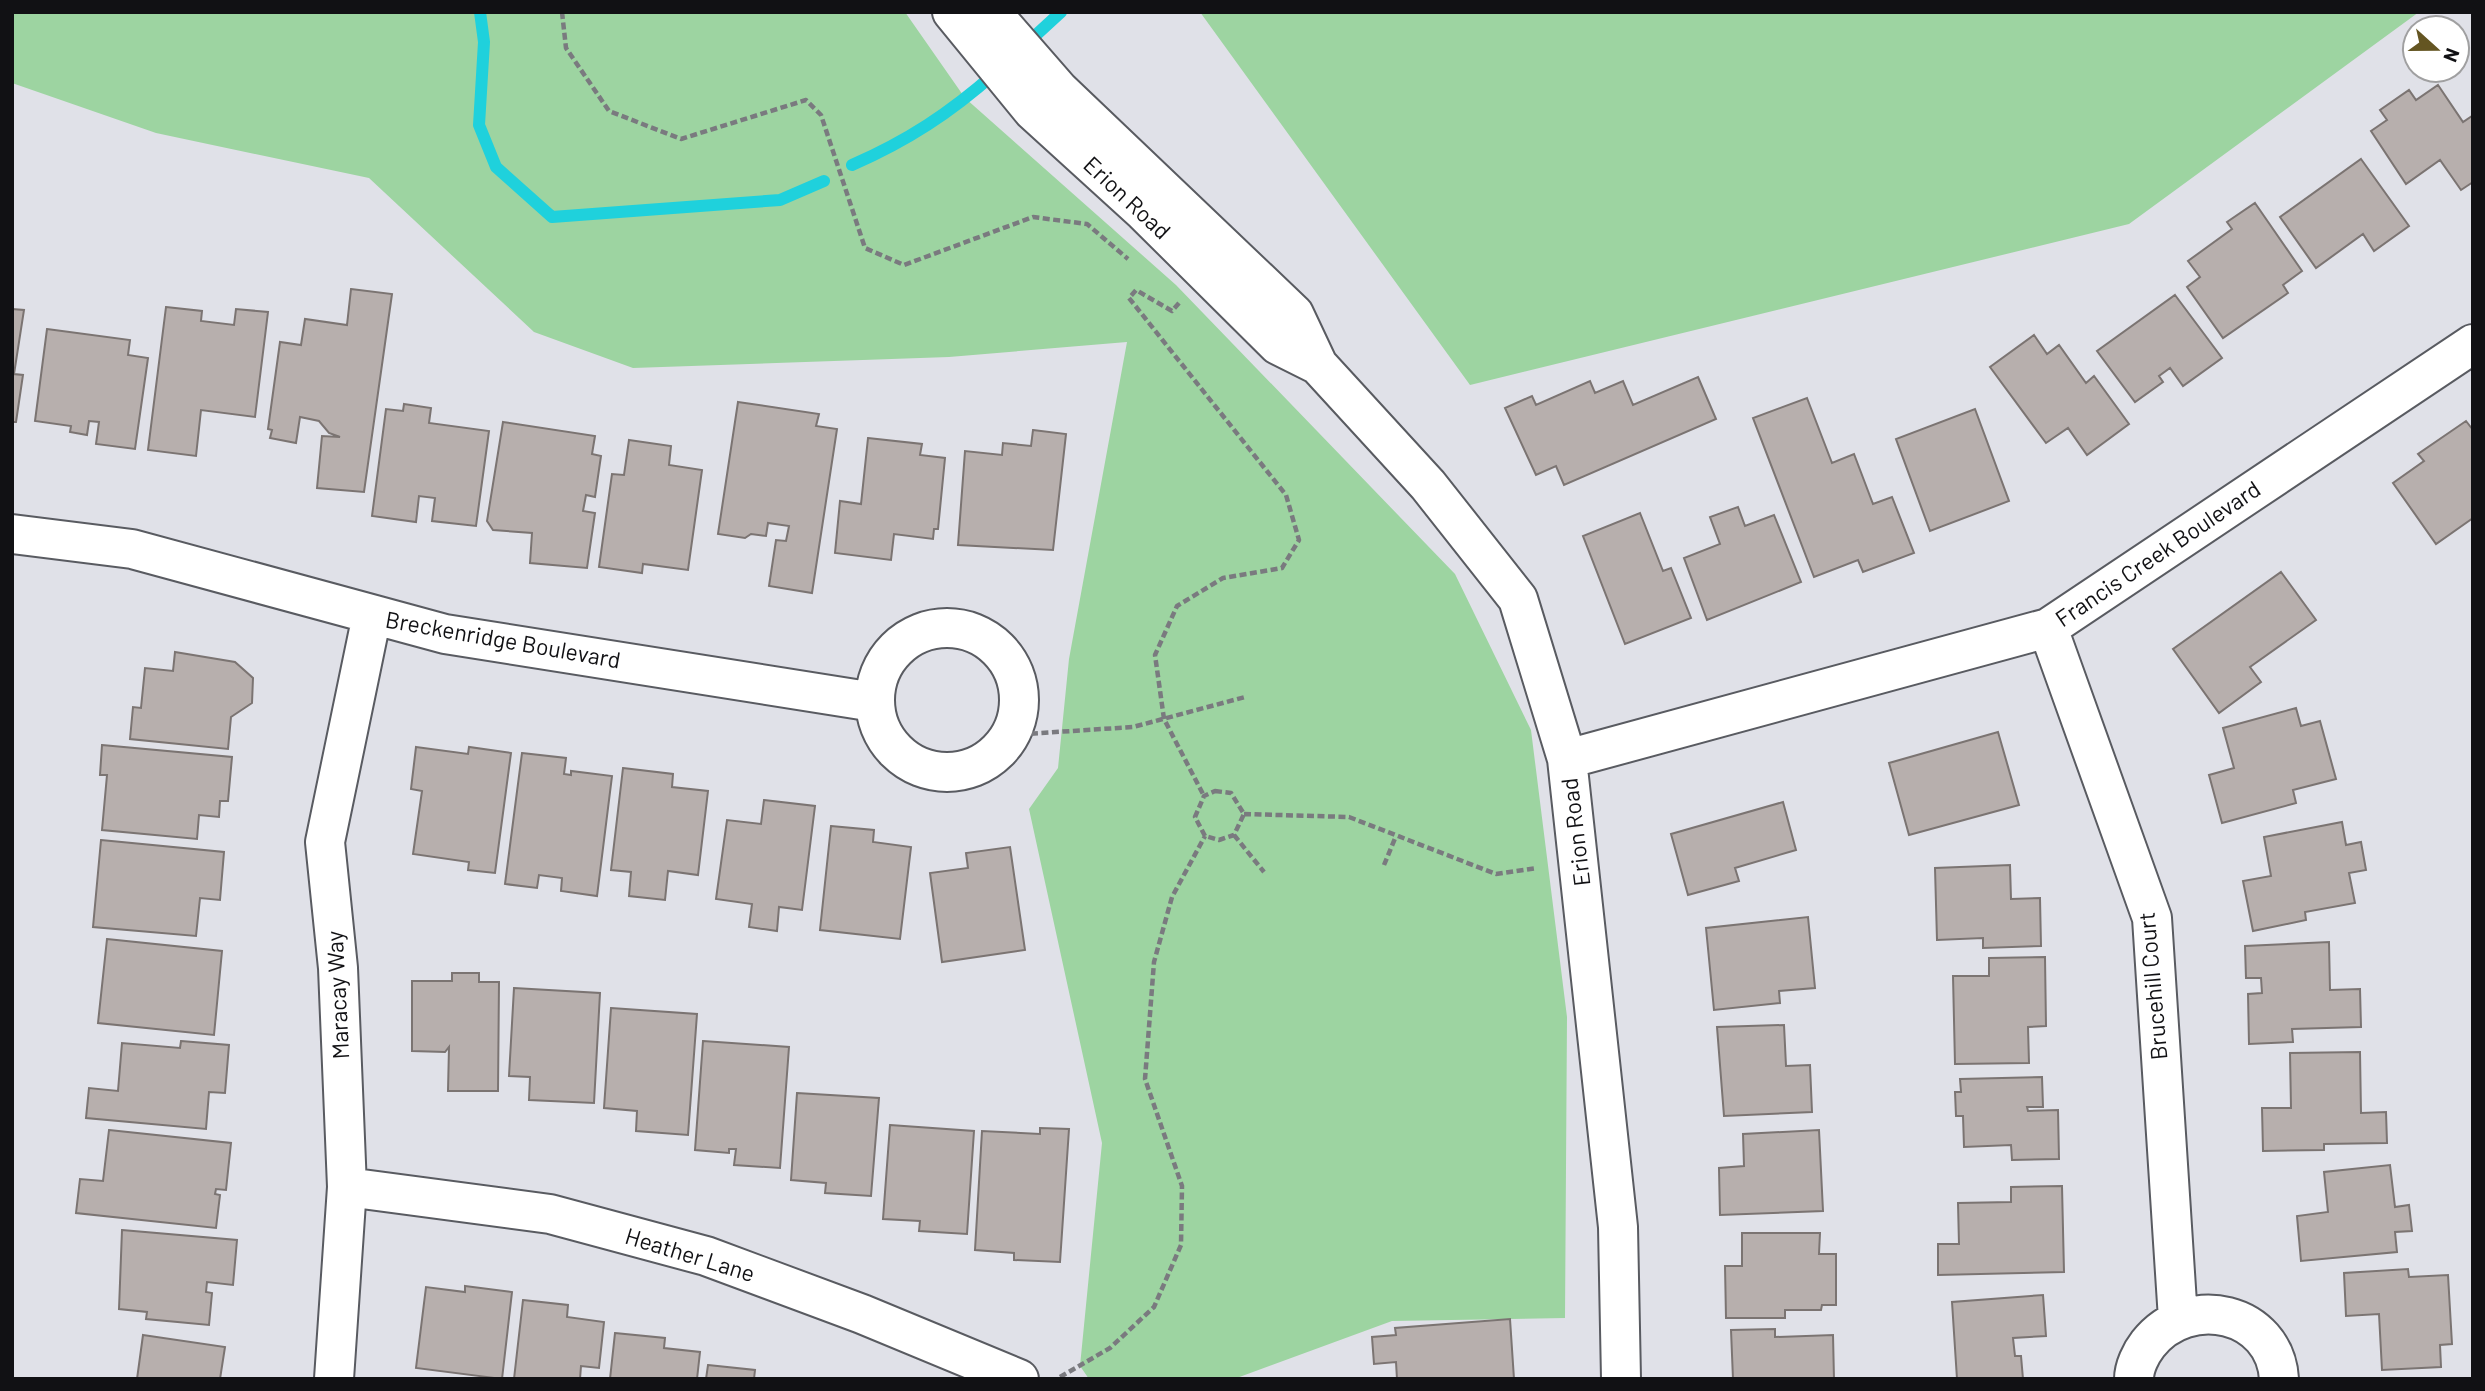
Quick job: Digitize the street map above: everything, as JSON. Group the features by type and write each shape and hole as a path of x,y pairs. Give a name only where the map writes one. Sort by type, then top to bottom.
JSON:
{"street":[{"name":"Erion Road","path":"966,14 1046,101 1294,314 1318,365 1428,485 1518,599 1567,759 1618,1227 1621,1379"},
{"name":"Francis Creek Boulevard","path":"1567,759 2048,628 2473,344"},
{"name":"Breckenridge Boulevard","path":"12,534 132,549 445,634 874,702"},
{"name":"Maracay Way","path":"334,1379 347,1187 338,968 325,842 372,615"},
{"path":"952,628 975,634 996,647 1010,666 1018,688 1018,712 1010,735 996,754 975,766 953,772 930,770 908,761 891,745 879,724 874,702 878,678 890,657 906,640 929,630 952,628"},
{"name":"Brucehill Court","path":"2048,628 2151,918 2178,1319"},
{"name":"Heather Lane","path":"347,1187 550,1214 706,1256 862,1314 1019,1379"},
{"path":"2134,1379 2143,1350 2157,1332 2178,1319 2202,1313 2227,1317 2250,1327 2267,1345 2278,1368 2279,1379"}],"path":[{"path":"562,12 566,48 609,111 681,139 806,100 821,115 865,248 904,265 1033,217 1087,225 1138,268"},
{"path":"1169,293 1180,302 1172,312 1136,290 1129,298 1286,495 1300,540 1282,568 1223,578 1177,606 1155,655 1164,719 1204,796"},
{"path":"1010,735 1133,727 1245,697"},
{"path":"1215,791 1231,793 1244,814 1234,835 1219,840 1205,836 1195,817 1204,796 1215,791"},
{"path":"1244,814 1349,817 1496,874 1580,862"},
{"path":"1234,835 1264,872"},
{"path":"1058,1379 1110,1348 1154,1307 1181,1245 1182,1186 1145,1079 1154,962 1172,897 1205,836"},
{"path":"1384,865 1396,836"}],"green space":[{"path":"12,12 905,12 965,98 1176,285 1455,574 1531,730 1567,1017 1565,1318 1392,1321 1234,1379 1089,1379 1080,1366 1102,1143 1029,809 1058,768 1069,659 1127,342 949,357 633,368 534,332 369,178 156,133 12,83"},
{"path":"1200,12 2419,12 2401,14 2401,25 2129,224 1470,385"}],"building":[{"path":"2438,85 2463,122 2472,116 2473,118 2473,182 2461,190 2440,160 2406,184 2371,131 2387,120 2380,110 2409,90 2416,100"},
{"path":"2361,159 2409,226 2374,251 2363,234 2316,268 2280,217"},
{"path":"2255,203 2302,271 2283,285 2288,293 2223,338 2187,287 2200,277 2188,261 2232,229 2227,222"},
{"path":"351,289 392,294 364,492 317,488 322,436 340,437 329,433 319,421 300,417 296,443 270,438 272,430 268,429 280,342 301,345 305,319 347,325"},
{"path":"2175,295 2222,358 2183,386 2170,368 2159,376 2163,382 2135,402 2097,351"},
{"path":"166,307 202,311 201,321 234,325 236,309 268,312 255,417 201,410 196,456 148,450"},
{"path":"12,309 24,310 14,374 23,375 16,422 12,422"},
{"path":"47,329 130,340 128,355 148,358 135,449 96,444 99,422 89,421 87,435 70,432 71,426 35,421"},
{"path":"2034,335 2047,354 2059,345 2086,383 2094,376 2129,424 2087,455 2068,428 2046,443 1990,367"},
{"path":"1698,377 1716,419 1564,485 1556,466 1536,475 1505,408 1532,396 1536,405 1590,381 1595,393 1623,381 1633,405"},
{"path":"1807,398 1832,463 1854,454 1873,504 1892,497 1914,553 1863,572 1858,560 1814,577 1753,418"},
{"path":"738,402 819,414 816,426 837,429 812,593 769,586 776,540 786,541 789,526 768,523 766,536 751,534 745,538 718,534"},
{"path":"404,404 431,408 429,423 489,431 476,526 432,521 435,498 419,496 416,522 372,516 386,409 403,411"},
{"path":"1975,409 2009,501 1930,531 1896,439"},
{"path":"2466,421 2473,430 2473,518 2436,544 2393,483 2424,461 2418,454"},
{"path":"503,422 595,436 592,454 601,456 595,497 586,495 583,511 595,513 587,568 530,563 532,533 493,530 487,521"},
{"path":"1033,430 1066,434 1053,550 958,545 965,451 1002,455 1003,443 1031,446"},
{"path":"868,438 922,444 920,455 945,458 938,529 934,529 933,539 894,534 891,560 835,553 840,501 861,504"},
{"path":"629,440 671,446 669,465 702,470 688,570 643,564 642,573 599,567 612,474 624,475"},
{"path":"1738,507 1745,526 1774,515 1801,582 1707,620 1684,558 1720,544 1710,517"},
{"path":"1640,513 1663,571 1671,568 1691,618 1625,644 1583,536"},
{"path":"2281,572 2316,620 2250,667 2261,682 2219,713 2173,649"},
{"path":"175,652 235,662 253,678 252,703 231,717 228,749 130,739 133,707 141,708 145,668 173,671"},
{"path":"2296,708 2301,726 2320,721 2336,779 2293,790 2296,803 2222,823 2209,775 2234,768 2223,728"},
{"path":"1998,732 2019,805 1909,835 1889,763"},
{"path":"102,745 232,757 228,801 220,801 219,817 199,815 197,839 102,830 107,775 100,775"},
{"path":"416,747 468,754 469,747 511,753 495,873 468,870 469,862 413,854 422,791 411,789"},
{"path":"522,753 566,758 564,774 571,775 571,771 612,776 597,896 561,891 562,878 539,875 537,888 505,884"},
{"path":"623,768 673,774 672,787 708,791 698,875 668,871 665,900 629,896 631,872 611,870"},
{"path":"764,800 815,806 802,910 779,907 777,931 749,927 752,904 716,899 727,820 761,824"},
{"path":"1783,802 1796,850 1735,868 1739,881 1688,895 1671,834"},
{"path":"2342,822 2346,845 2361,842 2366,870 2349,873 2355,903 2305,912 2306,920 2253,931 2243,881 2271,876 2264,837"},
{"path":"831,826 874,830 873,842 911,847 900,939 820,930"},
{"path":"101,840 224,852 220,900 200,898 196,936 93,927"},
{"path":"1010,847 1025,950 942,962 930,873 968,868 966,853"},
{"path":"2010,865 2011,899 2040,898 2041,946 1983,948 1983,938 1937,940 1935,868"},
{"path":"1808,917 1815,988 1779,991 1780,1003 1714,1010 1706,928"},
{"path":"107,939 222,951 214,1035 98,1023"},
{"path":"2329,942 2330,990 2360,989 2361,1027 2292,1029 2293,1042 2249,1044 2248,994 2262,993 2261,978 2246,978 2245,946"},
{"path":"2045,957 2046,1026 2028,1027 2029,1063 1955,1064 1953,976 1989,976 1989,958"},
{"path":"452,973 479,973 479,982 499,982 498,1091 448,1091 449,1047 445,1052 412,1051 412,981 452,981"},
{"path":"514,988 600,993 594,1103 529,1100 530,1077 509,1076"},
{"path":"611,1008 697,1014 688,1135 636,1131 637,1111 604,1108"},
{"path":"1784,1025 1786,1066 1810,1065 1812,1112 1724,1116 1717,1027"},
{"path":"181,1041 229,1045 225,1093 209,1092 206,1129 86,1118 89,1088 118,1091 122,1043 180,1048"},
{"path":"703,1041 789,1047 780,1168 734,1165 736,1149 729,1149 729,1153 695,1150"},
{"path":"2360,1052 2361,1113 2386,1112 2387,1143 2324,1144 2324,1150 2263,1151 2262,1108 2291,1108 2290,1053"},
{"path":"2042,1077 2043,1107 2027,1107 2028,1111 2058,1110 2059,1159 2012,1160 2011,1145 1964,1147 1963,1116 1956,1116 1955,1092 1961,1092 1960,1079"},
{"path":"797,1093 879,1098 871,1196 825,1193 826,1183 791,1180"},
{"path":"890,1125 974,1131 967,1234 919,1231 920,1221 883,1219"},
{"path":"1040,1128 1069,1129 1060,1262 1014,1260 1014,1253 975,1250 982,1131 1040,1134"},
{"path":"109,1130 231,1143 226,1190 216,1189 215,1194 220,1195 216,1228 76,1213 80,1179 103,1181"},
{"path":"1819,1130 1823,1211 1720,1215 1719,1168 1744,1166 1743,1134"},
{"path":"2390,1165 2395,1207 2409,1205 2412,1231 2395,1232 2397,1252 2301,1261 2297,1216 2328,1212 2324,1172"},
{"path":"2062,1186 2064,1272 1938,1275 1938,1244 1959,1244 1958,1203 2011,1202 2011,1187"},
{"path":"122,1230 237,1240 233,1285 207,1282 206,1292 212,1293 209,1325 146,1319 147,1312 119,1309"},
{"path":"1742,1233 1820,1233 1819,1254 1836,1254 1836,1305 1822,1305 1821,1310 1785,1310 1785,1318 1726,1318 1725,1266 1742,1266"},
{"path":"2408,1269 2409,1277 2448,1275 2452,1344 2440,1345 2441,1367 2382,1370 2379,1314 2346,1316 2344,1273"},
{"path":"465,1286 512,1292 502,1379 416,1368 426,1287 465,1292"},
{"path":"2043,1295 2046,1336 2013,1338 2015,1356 2021,1356 2023,1379 1957,1379 1952,1302"},
{"path":"523,1300 568,1305 567,1317 604,1322 599,1368 581,1366 580,1379 514,1379"},
{"path":"1510,1319 1514,1379 1397,1379 1396,1362 1374,1364 1372,1337 1396,1335 1395,1328"},
{"path":"1775,1329 1775,1337 1833,1335 1834,1379 1733,1379 1731,1330"},
{"path":"615,1333 665,1338 664,1348 700,1352 697,1379 610,1379"},
{"path":"143,1335 225,1347 220,1379 137,1379"},
{"path":"708,1365 755,1370 754,1379 706,1379"}],"waterway":[{"path":"480,12 484,42 479,125 496,167 552,217 780,200 824,181"},
{"path":"1024,46 1061,12"},
{"path":"852,165 927,125 995,73"}]}
